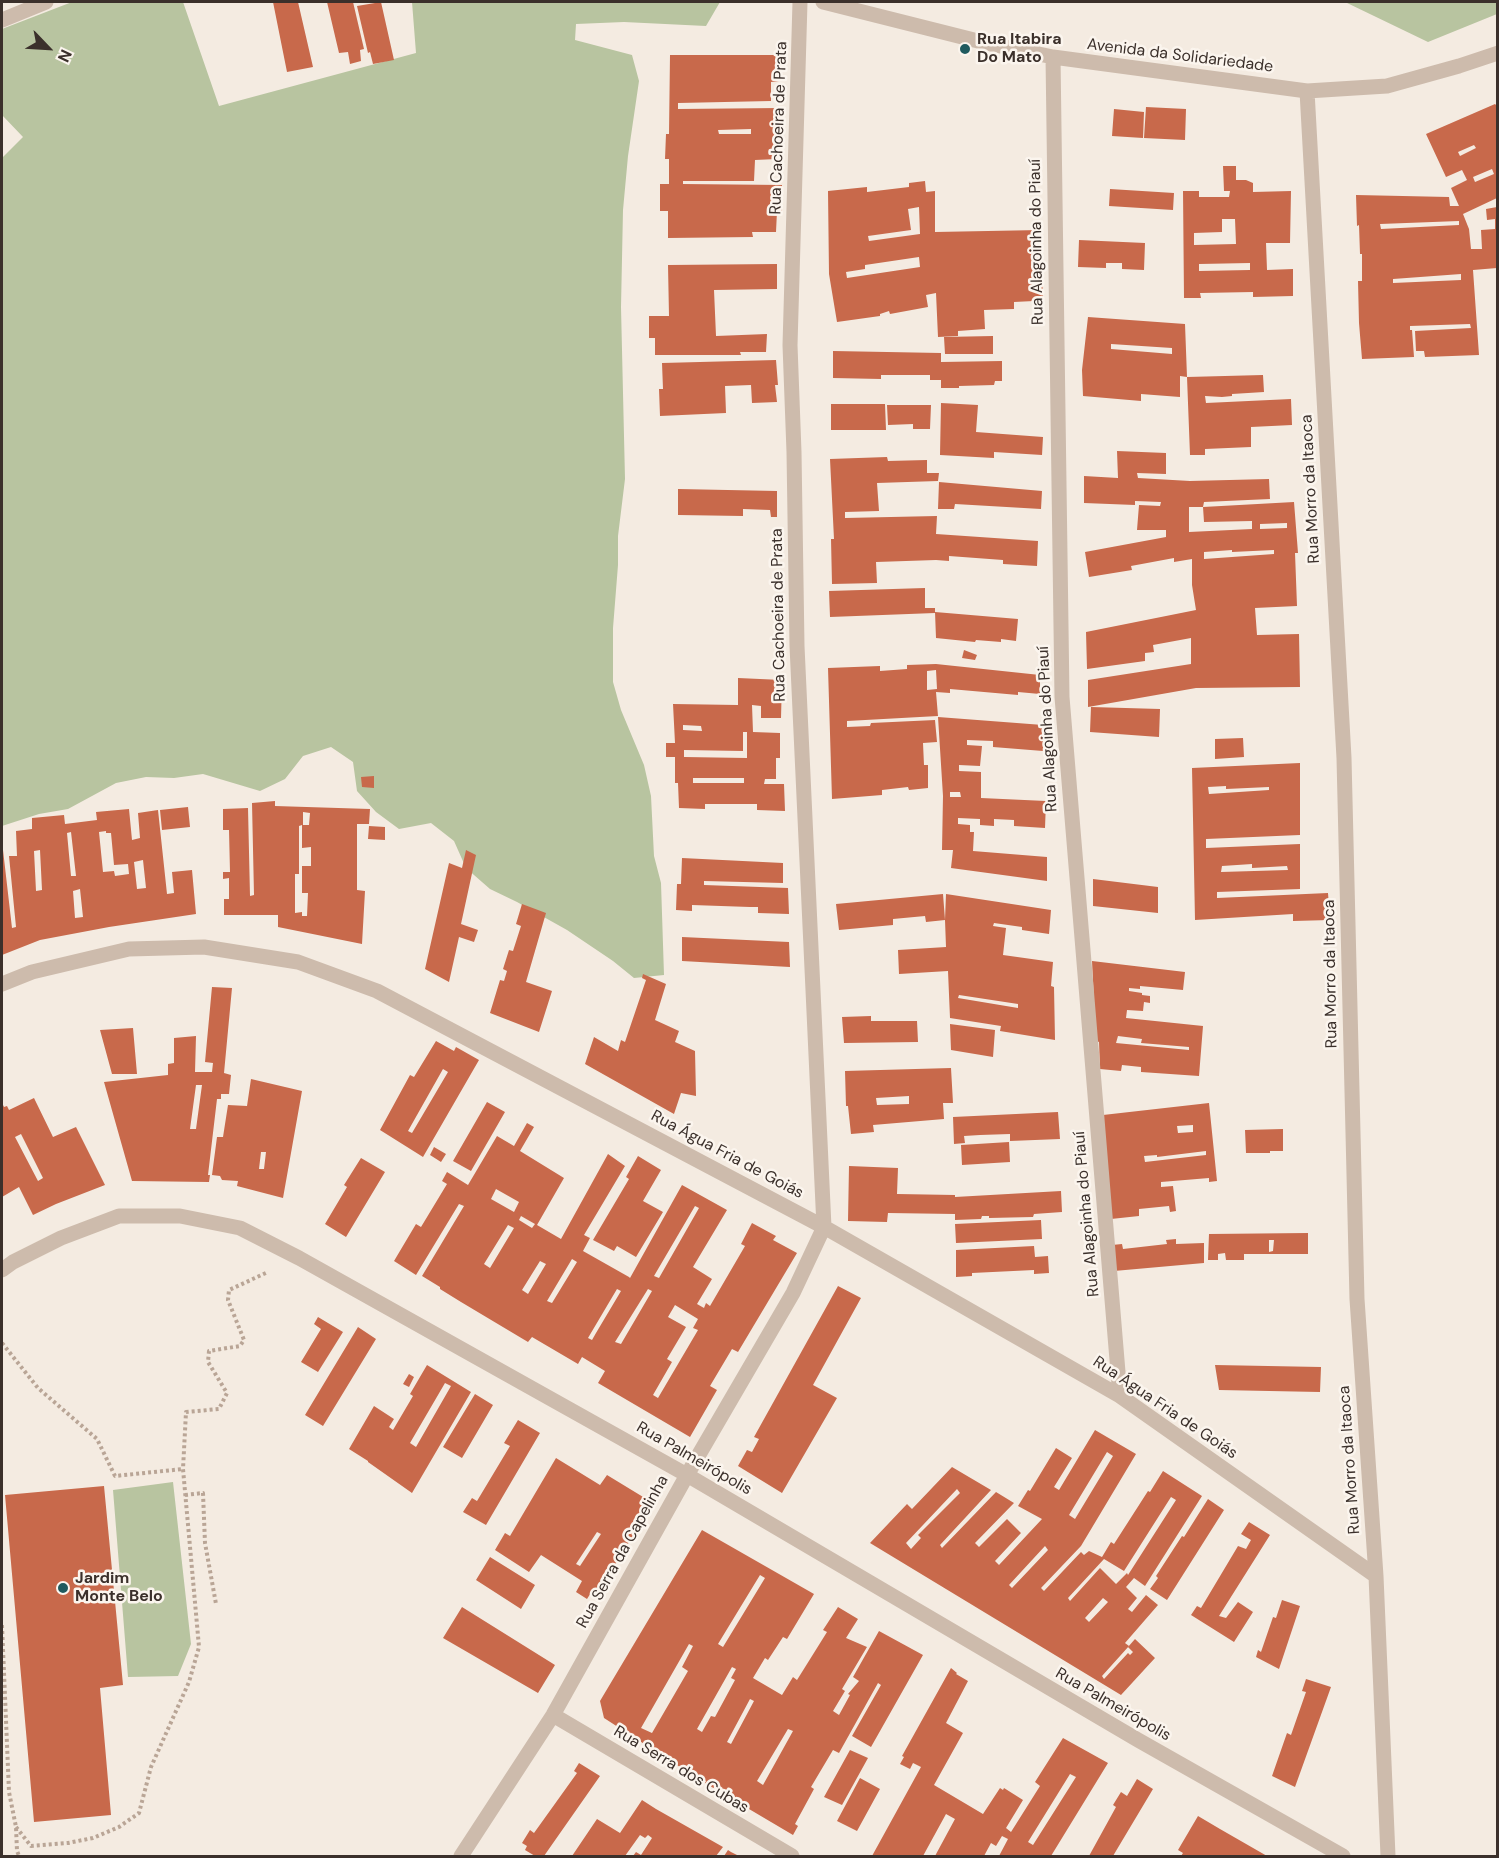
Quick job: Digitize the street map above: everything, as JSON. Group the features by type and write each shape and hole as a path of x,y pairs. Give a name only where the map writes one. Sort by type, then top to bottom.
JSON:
{"street":[{"path":"2,20 46,2"},
{"name":"Rua Cachoeira de Prata","path":"800,2 790,345 797,646 824,1227"},
{"name":"Avenida da Solidariedade","path":"823,2 986,43 1053,57 1307,91 1387,86 1497,53"},
{"name":"Rua Alagoinha do Piauí","path":"1053,57 1062,697 1120,1396"},
{"name":"Rua Morro da Itaoca","path":"1307,91 1344,758 1357,1299 1376,1576 1388,1857"},
{"name":"Rua Água Fria de Goiás","path":"2,984 32,972 129,949 204,947 298,962 377,991 824,1227 1120,1396 1376,1576"},
{"name":"Rua Palmeirópolis","path":"2,1270 61,1238 119,1216 180,1216 240,1228 299,1258 687,1475 1138,1740 1343,1857"},
{"name":"Rua Serra da Capelinha","path":"461,1857 553,1715 687,1475 793,1293 824,1227"},
{"name":"Rua Serra dos Cubas","path":"553,1715 792,1857"}],"path":[{"path":"16,1827 31,1846 68,1843 93,1838 118,1827 139,1813 151,1767 189,1682 199,1647 183,1469 186,1412 219,1409 227,1393 208,1362 209,1351 240,1346 244,1340 228,1300 229,1290 299,1258"},
{"path":"2,1342 38,1388 97,1439 115,1476 183,1469"},
{"path":"185,1495 203,1493 205,1543 216,1604"},
{"path":"2,1624 9,1792 19,1857"}],"green space":[{"path":"72,2 183,2 219,106 416,53 412,2 720,2 706,26 624,22 576,24 575,40 632,55 639,81 623,210 621,307 625,479 618,536 613,628 613,682 621,710 644,765 651,796 654,856 661,883 664,975 634,978 567,930 490,889 466,868 454,841 431,823 399,829 376,812 357,791 353,762 331,747 303,756 285,779 260,791 203,774 174,778 146,777 116,783 68,809 39,814 2,826 2,158 23,137 2,115 2,29"},
{"path":"1345,2 1497,2 1497,14 1428,42"},
{"path":"173,1482 191,1644 178,1676 128,1677 113,1490"}],"building":[{"path":"273,2 298,2 313,67 287,72"},
{"path":"327,2 353,2 364,49 360,50 361,61 350,64 348,52 339,53"},
{"path":"381,2 394,60 373,64 370,52 368,53 357,6"},
{"path":"670,55 779,55 779,81 771,82 771,101 678,103 678,109 780,108 781,134 777,134 777,159 755,160 754,181 683,181 683,184 782,185 782,211 777,211 776,232 752,232 753,237 668,238 668,211 660,211 660,184 669,184 669,159 665,159 666,134 669,134","holes":["751,129 751,134 719,134 718,130"]},
{"path":"1495,104 1497,106 1497,198 1463,214 1469,229 1471,249 1482,249 1481,230 1495,229 1495,219 1487,220 1486,209 1497,207 1497,268 1473,270 1479,355 1425,357 1424,351 1416,351 1415,331 1471,328 1470,324 1410,326 1414,357 1362,359 1358,281 1362,281 1362,254 1360,254 1359,225 1357,226 1356,195 1449,197 1450,206 1459,206 1451,188 1467,180 1462,170 1446,177 1426,134","holes":["1474,145 1476,148 1460,156 1458,152","1492,169 1494,174 1475,182 1473,177","1459,221 1459,225 1381,229 1380,224","1461,274 1461,280 1393,283 1393,279"]},
{"path":"1146,107 1186,109 1185,140 1144,138"},
{"path":"1114,109 1144,112 1143,138 1112,136"},
{"path":"1223,166 1236,166 1236,180 1253,183 1253,192 1291,191 1290,243 1266,243 1267,270 1293,269 1293,296 1253,297 1253,292 1200,293 1201,298 1184,298 1183,191 1199,191 1199,197 1229,197 1230,191 1224,191","holes":["1222,219 1235,219 1236,244 1194,245 1194,233 1222,232","1250,263 1250,270 1199,271 1199,264"]},
{"path":"925,181 926,192 935,191 935,232 1041,230 1043,308 1035,308 1034,301 1014,302 1014,309 984,310 985,329 958,331 958,336 938,337 936,293 926,295 928,307 890,314 889,311 880,316 837,322 829,274 828,191 867,187 867,192 909,187 909,183","holes":["919,207 920,234 869,241 868,236 911,230 908,209","919,257 920,267 847,278 846,272 865,269 865,265"]},
{"path":"1110,189 1174,193 1173,210 1109,206"},
{"path":"1079,240 1145,243 1144,270 1122,269 1122,263 1106,263 1106,268 1078,267"},
{"path":"777,264 777,289 714,290 716,336 767,334 766,352 740,352 741,355 655,355 655,338 649,338 649,316 669,316 668,265"},
{"path":"1088,317 1185,324 1187,377 1180,376 1180,397 1141,394 1141,401 1083,396 1082,370","holes":["1111,344 1172,348 1172,354 1111,349"]},
{"path":"993,336 993,354 945,354 944,337"},
{"path":"833,351 941,353 941,362 1002,361 1002,381 995,381 994,385 941,388 941,380 930,380 930,375 881,375 881,379 833,378"},
{"path":"776,360 777,402 752,403 751,385 725,386 726,413 660,416 659,389 663,389 662,363"},
{"path":"1263,375 1264,392 1222,397 1205,396 1206,403 1291,399 1292,425 1251,427 1251,447 1205,449 1205,455 1190,455 1187,377"},
{"path":"941,403 978,405 976,432 1043,437 1042,455 994,452 994,458 940,455"},
{"path":"831,404 885,404 886,430 831,430"},
{"path":"887,405 931,405 930,429 913,429 913,424 888,425"},
{"path":"1117,451 1166,453 1166,474 1137,473 1138,478 1190,481 1269,479 1270,499 1204,502 1203,507 1294,502 1298,553 1295,553 1297,606 1255,608 1257,635 1299,634 1300,687 1196,688 1088,707 1088,680 1191,664 1191,638 1153,645 1154,652 1145,653 1145,661 1087,669 1086,632 1196,610 1192,585 1192,559 1174,562 1174,558 1131,566 1132,570 1089,577 1085,552 1166,537 1166,530 1137,530 1139,505 1160,506 1161,502 1135,501 1135,505 1084,503 1084,476 1118,478","holes":["1189,507 1203,507 1204,522 1252,521 1252,529 1189,532","1287,523 1287,528 1260,529 1260,524","1232,550 1232,552 1274,550 1274,554 1204,559 1204,552"]},
{"path":"887,457 888,461 927,460 927,473 939,473 938,481 877,483 879,511 845,512 845,518 937,516 936,534 1038,541 1037,566 1003,564 1003,560 949,556 949,561 876,562 877,583 832,584 831,539 834,539 830,459"},
{"path":"939,482 1042,491 1041,509 955,504 954,509 938,509"},
{"path":"678,489 777,491 777,517 771,517 770,510 743,509 743,516 678,515"},
{"path":"925,588 925,608 935,608 935,613 830,617 829,591"},
{"path":"935,612 1018,619 1016,641 1001,639 1001,642 976,640 975,642 936,638"},
{"path":"964,650 977,655 975,660 962,658"},
{"path":"936,664 1040,675 1040,694 1018,692 1018,695 950,689 950,693 936,692 938,716 847,721 847,727 870,726 871,723 935,720 937,742 923,743 924,765 928,765 928,788 909,790 908,787 882,790 882,795 832,799 828,668 880,666 880,671 907,669 907,665","holes":["936,670 937,689 927,690 927,671"]},
{"path":"738,678 782,680 781,718 761,718 761,706 752,705 753,732 780,733 780,758 776,758 776,779 765,779 764,784 784,784 785,811 757,810 757,804 705,804 705,809 679,808 678,783 675,783 675,757 666,757 666,743 675,743 673,704 738,705","holes":["683,725 701,726 702,731 683,730","743,732 747,732 747,758 684,757 684,750 743,751","693,778 744,778 744,783 693,783"]},
{"path":"1091,707 1160,709 1159,737 1090,732"},
{"path":"938,717 1043,725 1043,751 993,747 993,741 967,740 967,745 982,746 980,766 959,765 959,771 981,772 981,798 1046,801 1045,828 1014,826 1014,820 994,819 994,826 980,825 980,819 958,818 958,824 970,825 970,832 974,832 973,851 1047,857 1047,881 951,868 953,850 942,850 943,796","holes":["950,792 960,792 961,797 950,797"]},
{"path":"1243,738 1244,757 1215,759 1215,739"},
{"path":"1300,763 1300,835 1206,839 1206,848 1300,844 1300,889 1217,892 1217,898 1328,893 1330,920 1293,921 1293,914 1195,920 1192,768","holes":["1226,786 1226,789 1269,787 1269,790 1209,794 1208,787","1252,864 1252,868 1287,866 1288,870 1221,872 1222,866"]},
{"path":"374,776 374,788 362,787 361,777"},
{"path":"275,801 275,806 370,809 369,824 357,824 357,890 365,891 362,944 278,927 278,915 224,915 224,899 229,899 229,878 223,879 223,872 230,872 229,830 223,830 223,809 248,808 250,896 254,895 252,803","holes":["303,812 310,813 309,825 303,825","302,825 302,848 311,847 311,866 302,866 302,893 308,893 307,916 302,916 302,912 295,913 295,874 299,874 299,826"]},
{"path":"188,807 190,827 162,830 160,810"},
{"path":"129,809 132,840 140,838 138,813 158,810 167,894 174,893 172,872 192,870 196,914 40,940 2,955 2,850 12,928 16,927 9,856 17,856 16,831 32,829 32,818 64,815 65,824 97,820 96,812","holes":["71,832 76,876 71,876 67,833","99,832 111,833 114,865 128,864 129,874 115,876 114,871 103,872","40,850 42,890 36,891 34,851","143,860 146,888 137,889 134,862","80,889 83,917 75,918 73,891"]},
{"path":"369,826 385,827 385,840 368,839"},
{"path":"466,850 476,855 461,924 478,930 474,942 459,937 449,982 425,969 449,863 462,868"},
{"path":"682,858 783,863 783,883 704,881 704,885 788,888 789,914 758,913 758,907 692,905 692,911 676,910 677,884 681,884"},
{"path":"1093,879 1158,887 1158,913 1093,906"},
{"path":"943,894 945,920 926,922 925,916 893,919 893,925 839,930 836,904"},
{"path":"946,894 1051,910 1049,934 994,923 993,926 1006,928 1003,955 1053,962 1051,986 1054,987 1055,1040 1000,1031 1001,1026 950,1018 948,971 899,974 898,950 946,947","holes":["959,995 1018,1004 1018,1008 958,998"]},
{"path":"522,904 546,913 526,982 552,991 539,1032 490,1013 500,980 504,981 507,971 503,969 509,950 513,951 521,926 516,924"},
{"path":"682,937 789,942 790,967 682,961"},
{"path":"1092,961 1185,972 1183,990 1140,986 1140,989 1129,988 1129,991 1150,996 1150,1003 1144,1002 1143,1011 1127,1010 1126,1018 1203,1026 1199,1076 1141,1072 1141,1067 1122,1065 1121,1071 1100,1069 1099,1042 1096,1041","holes":["1118,1036 1142,1039 1141,1043 1189,1047 1189,1050 1116,1043"]},
{"path":"643,974 666,984 655,1020 679,1031 675,1042 695,1051 696,1096 681,1093 674,1114 585,1064 594,1037 618,1051 621,1040 625,1042 646,980 642,978"},
{"path":"212,987 232,988 224,1073 231,1075 229,1094 221,1094 221,1099 217,1099 209,1182 132,1181 104,1082 168,1075 168,1064 174,1063 174,1038 196,1036 195,1072 212,1072 213,1063 205,1062","holes":["196,1085 202,1085 196,1129 190,1129"]},
{"path":"871,1016 871,1021 917,1021 918,1042 844,1043 842,1017"},
{"path":"950,1024 995,1030 993,1057 951,1050"},
{"path":"133,1028 137,1074 112,1074 100,1030"},
{"path":"436,1041 454,1051 456,1047 479,1060 423,1157 380,1130 410,1075 414,1077","holes":["443,1069 448,1072 412,1133 408,1131"]},
{"path":"951,1068 953,1103 943,1103 944,1119 873,1125 874,1132 851,1134 848,1106 846,1106 845,1071","holes":["909,1096 909,1104 877,1105 876,1098"]},
{"path":"251,1079 302,1091 283,1198 237,1186 238,1181 222,1180 220,1176 212,1175 217,1137 223,1137 228,1105 247,1106","holes":["261,1152 266,1152 264,1169 259,1169"]},
{"path":"34,1098 53,1137 76,1127 105,1185 33,1215 19,1187 2,1197 2,1103 9,1110","holes":["21,1134 43,1178 38,1181 15,1137"]},
{"path":"487,1102 505,1112 471,1171 453,1161"},
{"path":"1209,1103 1217,1181 1209,1182 1209,1178 1161,1182 1161,1187 1173,1186 1176,1211 1170,1212 1169,1206 1139,1209 1139,1216 1111,1219 1103,1115","holes":["1193,1125 1193,1132 1178,1133 1177,1126","1206,1151 1206,1155 1145,1162 1144,1156 1157,1155 1157,1157"]},
{"path":"1058,1112 1060,1139 1010,1141 1010,1134 980,1135 964,1136 965,1143 954,1144 953,1117"},
{"path":"527,1123 534,1127 520,1151 564,1178 537,1225 561,1239 608,1154 625,1166 584,1235 590,1238 583,1251 630,1278 682,1185 727,1210 693,1267 712,1279 697,1304 704,1308 706,1303 710,1306 745,1246 741,1244 752,1223 776,1236 773,1240 797,1253 738,1352 732,1349 710,1386 717,1390 690,1437 598,1383 605,1371 582,1357 578,1364 532,1337 528,1342 422,1276 464,1206 459,1204 416,1275 394,1261 416,1224 421,1227 447,1184 442,1181 447,1172 468,1185 497,1136 514,1146","holes":["496,1189 519,1202 514,1212 491,1199","695,1206 699,1208 659,1278 654,1276","521,1216 535,1224 532,1228 519,1220","508,1225 514,1228 490,1268 484,1264","572,1259 577,1262 552,1303 547,1301","540,1261 546,1264 528,1294 522,1290","617,1289 621,1291 592,1340 588,1338","648,1289 652,1291 621,1344 615,1342","675,1305 698,1319 693,1328 698,1330 658,1398 653,1395 672,1362 667,1359 686,1327 668,1317"]},
{"path":"1283,1129 1283,1151 1246,1153 1245,1130"},
{"path":"1009,1142 1010,1162 962,1165 961,1145"},
{"path":"434,1147 446,1154 441,1162 430,1155"},
{"path":"638,1156 661,1170 643,1201 663,1212 636,1257 617,1246 614,1251 593,1240 629,1179 626,1177"},
{"path":"361,1158 385,1172 346,1237 325,1224 347,1187 344,1185"},
{"path":"849,1166 898,1168 897,1194 955,1195 955,1197 1061,1191 1062,1212 1034,1214 1033,1217 989,1218 989,1216 982,1216 981,1219 955,1220 955,1214 888,1213 887,1222 848,1221"},
{"path":"1041,1220 1042,1239 956,1243 955,1224"},
{"path":"1308,1233 1308,1254 1244,1254 1244,1260 1226,1260 1225,1253 1218,1254 1218,1260 1208,1260 1209,1234","holes":["1269,1240 1274,1240 1273,1251 1269,1252"]},
{"path":"1176,1239 1176,1244 1204,1243 1204,1263 1114,1271 1112,1245 1122,1244 1123,1249 1167,1244 1166,1240"},
{"path":"1034,1246 1035,1257 1048,1256 1049,1273 1034,1274 1034,1270 972,1273 972,1276 956,1277 956,1250"},
{"path":"838,1286 861,1298 813,1385 837,1398 782,1493 738,1466 747,1450 752,1452 759,1439 754,1437"},
{"path":"318,1317 343,1332 318,1372 301,1362 321,1329 314,1324"},
{"path":"358,1327 376,1339 323,1426 305,1415"},
{"path":"427,1365 471,1392 412,1493 349,1449 374,1406 394,1419 389,1427 393,1430 413,1396 410,1394","holes":["445,1383 451,1386 416,1447 410,1443"]},
{"path":"1215,1365 1321,1367 1320,1392 1219,1390"},
{"path":"409,1374 414,1377 409,1387 403,1384"},
{"path":"475,1394 493,1405 462,1458 443,1447"},
{"path":"518,1420 540,1433 486,1525 463,1512 472,1498 477,1501 510,1446 504,1443"},
{"path":"1095,1430 1136,1454 1081,1546 1041,1588 1044,1591 1081,1552 1084,1555 1089,1551 1102,1557 1111,1542 1114,1544 1163,1471 1202,1496 1145,1586 1134,1578 1126,1587 1137,1598 1128,1609 1132,1612 1146,1595 1158,1605 1125,1643 1129,1646 1135,1639 1155,1658 1121,1695 870,1543 907,1504 912,1509 952,1467 991,1490 940,1545 942,1548 996,1492 1014,1503 975,1543 979,1547 1007,1519 1021,1533 995,1561 999,1565 1042,1519 1018,1506 1028,1490 1030,1491 1056,1448 1072,1458 1054,1487 1059,1490","holes":["1107,1452 1113,1456 1075,1519 1069,1515","957,1489 960,1493 918,1535 921,1538 911,1549 906,1543","1171,1497 1176,1500 1128,1575 1127,1573 1116,1584 1100,1568 1070,1601 1068,1598 1104,1559 1124,1571","1045,1546 1048,1550 1012,1588 1009,1585","1103,1598 1108,1602 1089,1622 1085,1618","1128,1647 1133,1652 1130,1655 1128,1653 1104,1679 1102,1676"]},
{"path":"556,1458 600,1485 607,1475 653,1503 599,1591 594,1588 587,1599 576,1592 582,1581 541,1555 529,1572 495,1550 505,1533 510,1536","holes":["597,1532 601,1534 580,1566 576,1564"]},
{"name":"Jardim Monte Belo","path":"104,1486 123,1685 100,1688 111,1815 34,1822 5,1495"},
{"path":"1208,1499 1224,1510 1167,1600 1150,1589 1158,1578 1156,1576"},
{"path":"1249,1522 1270,1535 1219,1616 1226,1618 1238,1602 1253,1612 1234,1642 1191,1615 1197,1606 1201,1608 1238,1546 1246,1549 1251,1540 1241,1534"},
{"path":"702,1530 814,1594 787,1639 783,1637 768,1660 765,1658 753,1678 782,1695 793,1677 797,1680 827,1632 823,1630 838,1607 858,1619 846,1638 867,1647 842,1689 845,1691 833,1711 839,1715 850,1695 848,1694 859,1681 853,1677 879,1631 923,1655 871,1747 852,1736 881,1685 878,1683 839,1753 833,1750 811,1787 814,1789 795,1824 798,1826 793,1835 705,1783 706,1781 683,1769 604,1718 600,1701","holes":["760,1575 765,1578 723,1647 718,1644","689,1644 693,1646 682,1667 688,1671 652,1733 641,1728","732,1667 736,1669 731,1678 735,1680 715,1717 711,1716 702,1732 697,1729","750,1699 754,1701 731,1744 727,1742","788,1729 793,1731 763,1785 757,1781"]},
{"path":"490,1557 535,1585 521,1609 476,1580"},
{"path":"1282,1600 1300,1606 1279,1669 1256,1657 1258,1650 1261,1652 1273,1617 1276,1618"},
{"path":"462,1607 555,1665 538,1693 443,1638"},
{"path":"951,1668 968,1681 946,1723 963,1733 934,1785 983,1814 1000,1788 1003,1790 1004,1788 1023,1800 1006,1828 1011,1832 1040,1786 1035,1782 1063,1738 1108,1763 1051,1856 999,1856 1008,1839 1002,1836 996,1846 991,1843 984,1856 935,1856 955,1819 946,1814 923,1856 872,1856 921,1767 913,1763 910,1769 900,1764 904,1757 902,1756","holes":["1070,1774 1076,1777 1033,1845 1028,1842"]},
{"path":"1306,1679 1331,1687 1295,1787 1272,1776 1287,1733 1291,1735 1306,1692 1302,1691"},
{"path":"850,1750 868,1758 842,1805 824,1797"},
{"path":"579,1763 600,1776 544,1856 535,1856 525,1850 527,1846 522,1843 530,1830 534,1833 577,1773 574,1771"},
{"path":"860,1778 880,1789 857,1831 837,1821"},
{"path":"1137,1779 1153,1789 1113,1856 1089,1856 1116,1807 1113,1805 1121,1792 1127,1796"},
{"path":"642,1800 723,1847 716,1856 633,1856 636,1852 641,1855 652,1838 648,1835 645,1838 640,1835 625,1856 572,1856 597,1819 620,1833"},
{"path":"1198,1816 1267,1856 1181,1856 1183,1853 1178,1850"},
{"path":"728,1850 731,1852 739,1856 724,1856"}],"place":[{"name":"Rua Itabira Do Mato","path":"965,49"},
{"name":"Jardim Monte Belo","path":"63,1588"}]}
